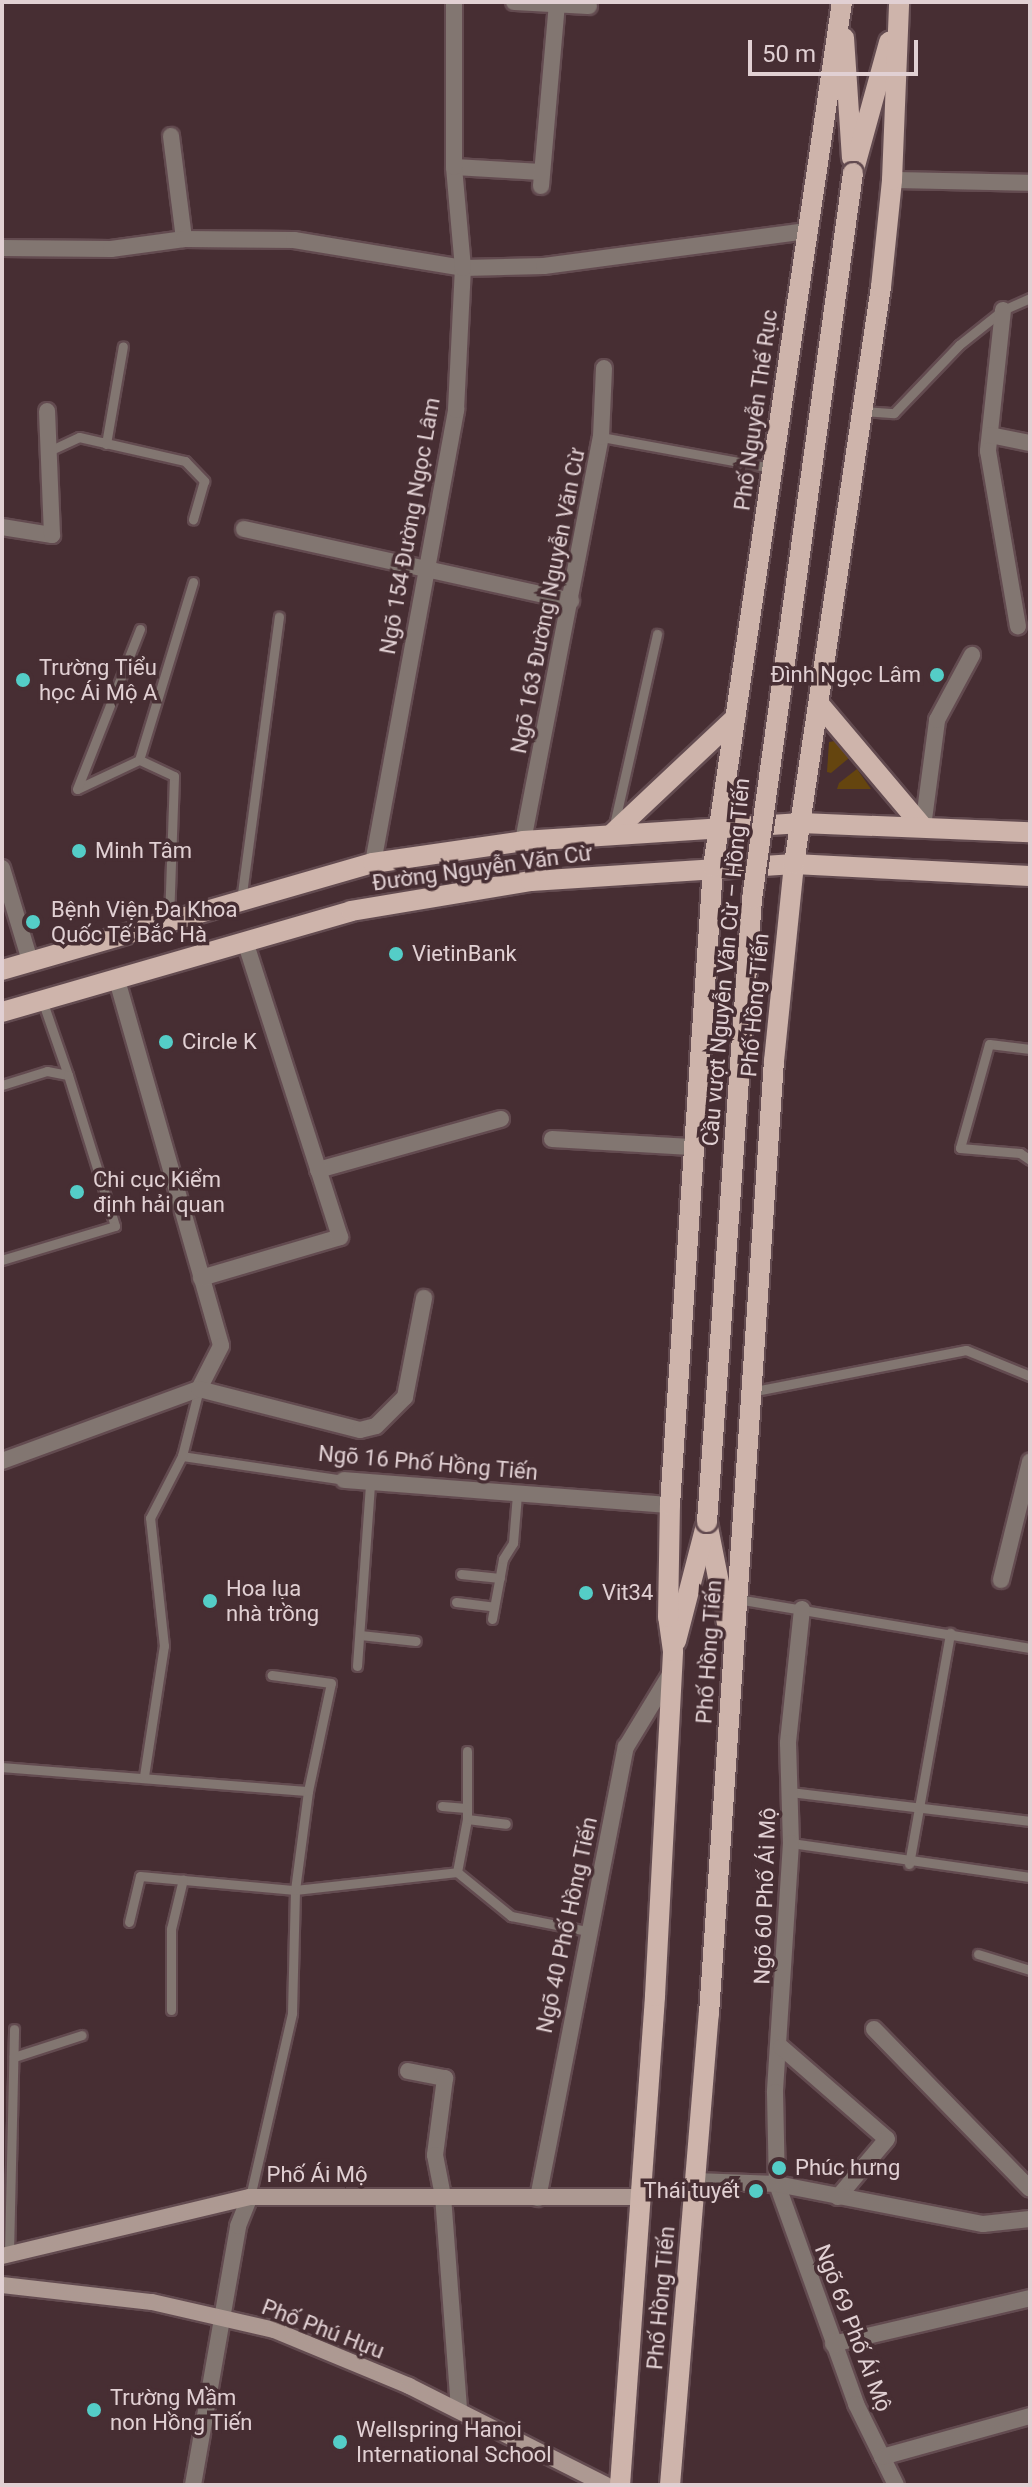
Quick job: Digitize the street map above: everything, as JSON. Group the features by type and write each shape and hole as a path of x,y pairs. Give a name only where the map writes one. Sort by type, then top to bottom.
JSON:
{"main road":[{"path":"842,2 853,173"},
{"name":"Phố Nguyễn Thế Rục","path":"719,826 842,2"},
{"path":"853,173 898,4"},
{"path":"801,823 863,411 892,180 898,4"},
{"name":"Cầu vượt Nguyễn Văn Cừ – Hồng Tiến","path":"707,1522 752,899 853,173"},
{"path":"819,704 923,827"},
{"path":"613,833 735,718"},
{"name":"Đường Nguyễn Văn Cừ","path":"2,970 373,863 523,841 801,823 1030,832"},
{"name":"Phố Hồng Tiến","path":"670,2485 695,2181 750,1392 794,864 801,823"},
{"name":"Phố Hồng Tiến","path":"620,2485 655,1996 673,1651 668,1617 670,1505 691,1147 713,867 719,826"},
{"name":"Đường Nguyễn Văn Cừ","path":"2,1012 246,945 351,911 501,886 713,867 794,864 1030,876"},
{"path":"673,1651 707,1522"},
{"path":"707,1522 733,1655"}],"street":[{"name":"Ngõ 154 Đường Ngọc Lâm","path":"373,863 423,569 456,410 463,268 454,167 454,2"},
{"path":"514,2 589,6"},
{"path":"454,167 542,179 557,4"},
{"path":"171,136 184,239"},
{"path":"892,180 1030,183"},
{"path":"2,248 111,249 184,239 294,240 463,268 544,266 807,231"},
{"path":"1003,310 988,451 1018,626"},
{"name":"Ngõ 163 Đường Nguyễn Văn Cừ","path":"523,841 601,437 604,368"},
{"path":"2,527 52,535 47,411"},
{"path":"990,435 1030,443"},
{"path":"244,529 571,601"},
{"path":"923,827 937,720 972,655"},
{"path":"2,868 30,961"},
{"path":"201,1278 340,1237 246,945"},
{"path":"117,980 221,1346 199,1389"},
{"path":"318,1170 501,1119"},
{"path":"552,1139 691,1147"},
{"path":"2,1461 199,1389 360,1430 376,1426 405,1397 424,1298"},
{"path":"1001,1580 1030,1462"},
{"name":"Ngõ 16 Phố Hồng Tiến","path":"344,1480 670,1505"},
{"name":"Ngõ 60 Phố Ái Mộ","path":"777,2184 775,2092 781,2047 791,1843 792,1676 802,1609"},
{"name":"Ngõ 40 Phố Hồng Tiến","path":"538,2198 587,1931 626,1747 671,1673"},
{"path":"874,2029 1030,2189"},
{"path":"781,2047 887,2139 838,2197"},
{"path":"408,2071 445,2078 435,2155 443,2196 459,2410"},
{"path":"695,2181 777,2184 983,2224 1030,2219"},
{"name":"Ngõ 69 Phố Ái Mộ","path":"777,2184 833,2344 896,2485"},
{"path":"193,2485 238,2226 250,2197"},
{"name":"Phố Ái Mộ","path":"5,2254 250,2197 639,2197"},
{"name":"Phố Phú Hựu","path":"2,2285 92,2292 224,2316 274,2330 459,2410 606,2485"},
{"path":"833,2344 1030,2298"},
{"path":"882,2457 1030,2416"}],"lane":[{"path":"863,411 894,413 959,345 1003,310 1030,298"},
{"path":"106,444 123,346"},
{"path":"49,451 79,437 185,461 195,468 204,481 193,519"},
{"path":"601,437 772,468"},
{"path":"140,629 77,789 139,760 193,582"},
{"path":"241,901 279,617"},
{"path":"613,833 657,634"},
{"path":"139,760 174,776 169,923"},
{"path":"2,1260 115,1226 42,1000"},
{"path":"1030,1049 989,1044 960,1148 1020,1153 1030,1160"},
{"path":"2,1085 47,1071 68,1075"},
{"path":"750,1392 966,1350 1030,1376"},
{"path":"144,1776 164,1646 150,1518 182,1456 199,1389"},
{"name":"Ngõ 16 Phố Hồng Tiến","path":"182,1456 344,1480"},
{"path":"357,1666 370,1483"},
{"path":"492,1619 500,1578 513,1543 517,1494"},
{"path":"461,1574 500,1578"},
{"path":"737,1599 1030,1648"},
{"path":"456,1602 494,1607"},
{"path":"909,1864 950,1633"},
{"path":"360,1635 416,1641"},
{"path":"250,2197 292,2013 295,1890 308,1791 331,1683 272,1675"},
{"path":"457,1872 466,1814 467,1751"},
{"path":"2,1767 308,1791"},
{"path":"790,1792 1030,1821"},
{"path":"442,1806 506,1824"},
{"path":"791,1843 909,1864 1030,1877"},
{"path":"129,1922 140,1876 295,1890 457,1872 511,1916 587,1931"},
{"path":"171,2010 171,1929 183,1879"},
{"path":"978,1954 1030,1970"},
{"path":"5,2254 14,2092 14,2029"},
{"path":"14,2057 82,2035"},
{"path":"2,2092 14,2092"}],"shaded area":[{"path":"835,741 849,758 831,773 827,772 829,742"},
{"path":"857,769 871,789 837,789 839,783"}],"place":[{"name":"Đình Ngọc Lâm","path":"937,675"},
{"name":"Trường Tiểu học Ái Mộ A","path":"23,680"},
{"name":"Minh Tâm","path":"79,851"},
{"name":"Bệnh Viện Đa Khoa Quốc Tế Bắc Hà","path":"33,922"},
{"name":"VietinBank","path":"396,954"},
{"name":"Circle K","path":"166,1042"},
{"name":"Chi cục Kiểm định hải quan","path":"77,1192"},
{"name":"Vit34","path":"586,1593"},
{"name":"Hoa lụa nhà trồng","path":"210,1601"},
{"name":"Phúc hưng","path":"779,2168"},
{"name":"Thái tuyết","path":"756,2191"},
{"name":"Trường Mầm non Hồng Tiến","path":"94,2410"},
{"name":"Wellspring Hanoi International School","path":"340,2442"}]}
